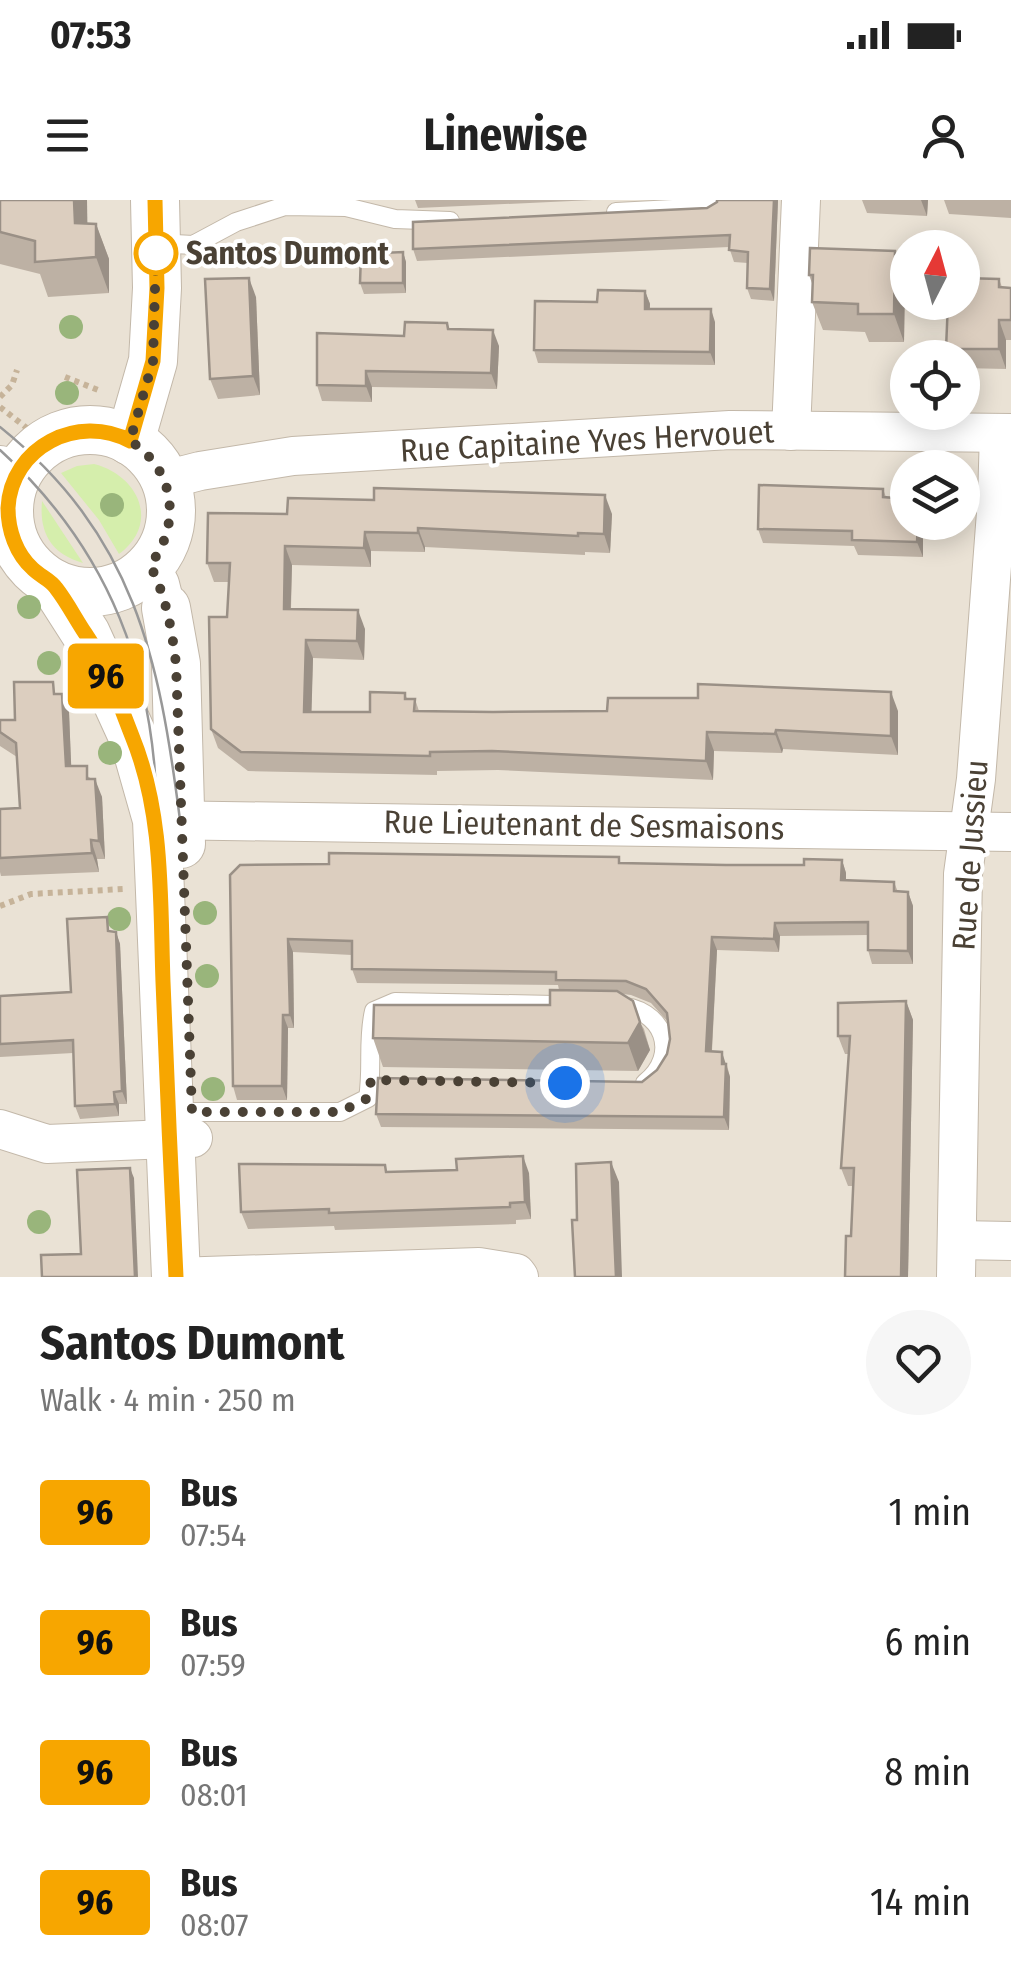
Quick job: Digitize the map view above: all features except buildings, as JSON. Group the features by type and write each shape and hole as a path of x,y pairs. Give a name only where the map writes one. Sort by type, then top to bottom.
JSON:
{"street":[{"path":"791,430 801,200"},
{"path":"130,441 153,361 155,222"},
{"path":"158,586 132,580 108,590 80,592 54,584 33,569 14,541 4,514 22,459 58,436 80,430 110,432 130,441 153,461 165,480 170,502 170,525 162,546 158,586 176,664 168,820 159,877 199,1277"},
{"name":"Rue Capitaine Yves Hervouet","path":"165,480 293,456 730,430 1005,433"},
{"name":"Rue de Jussieu","path":"956,1258 963,874 976,778 1005,433"},
{"path":"54,584 86,634 168,820 185,1129 176,1277 479,1267 516,1273 519,1277"},
{"name":"Rue Lieutenant de Sesmaisons","path":"168,820 1011,832"},
{"path":"0,1130 47,1144 185,1129"},
{"path":"956,1258 1011,1241"}],"lane":[{"path":"594,214 711,207 711,200"},
{"path":"155,222 193,245 236,222 285,206 346,207 412,221 478,220"},
{"path":"185,1129 340,1112 368,1098 374,1011 395,1002 571,1006"},
{"path":"591,1006 630,1007 645,1011 658,1023 664,1052 656,1074 643,1084 624,1084"},
{"path":"371,1080 390,1080"}],"path":[{"path":"0,396 12,385 18,370"},
{"path":"65,377 98,390"},
{"path":"0,407 22,459"},
{"path":"0,906 31,894 131,889 159,877"}],"shaded area":[{"path":"0,200 1011,200 1011,1277 0,1277"}],"green space":[{"path":"94,464 122,478 139,502 139,528 119,554 99,520 61,473"},
{"path":"42,501 83,563 63,554 49,541"}],"tram line":[{"path":"0,427 46,468 82,511 111,556 133,603 162,705 180,820"},
{"path":"0,450 71,529 98,572 119,617 148,714 157,820"}],"bus line":[{"name":"96","path":"155,200 157,288 153,361 130,441 94,430 58,436 20,468 12,487 8,516 22,556 54,584 86,634 134,740 157,820 176,1277"}],"place":[{"name":"Santos Dumont","path":"156,253"}],"route":[{"path":"156,253 153,361 130,441 158,467 170,502 167,536 150,565 160,584 176,664 192,1112 340,1112 368,1098 371,1080 565,1083"}]}
